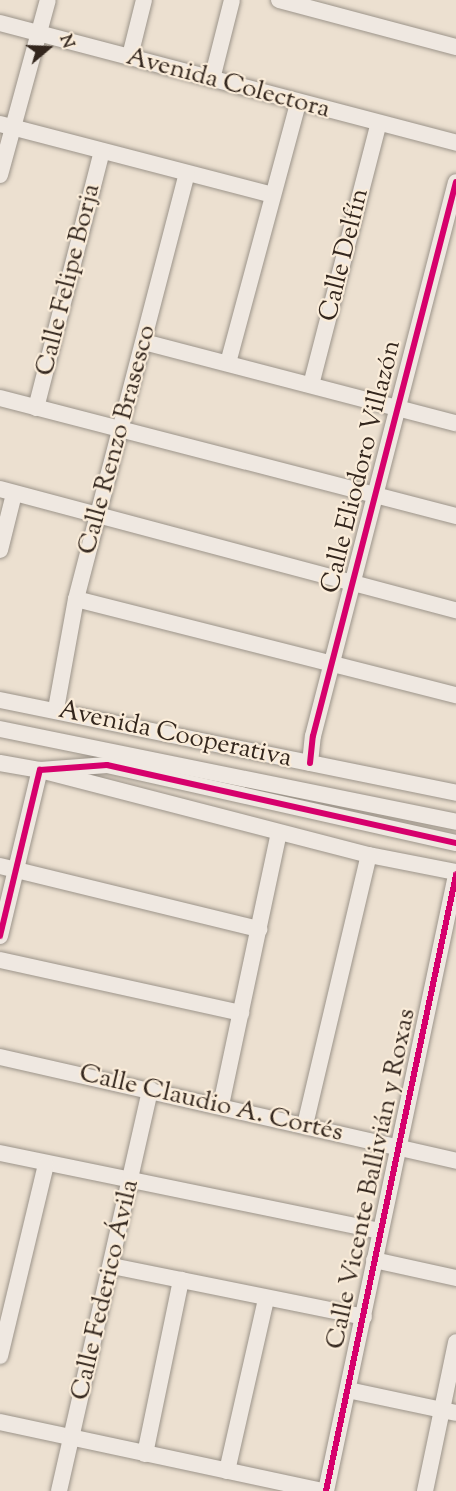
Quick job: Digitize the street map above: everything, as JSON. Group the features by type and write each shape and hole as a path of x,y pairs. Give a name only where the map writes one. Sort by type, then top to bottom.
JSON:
{"street":[{"path":"0,175 7,126 39,34 48,0"},
{"path":"130,56 144,0"},
{"path":"212,80 232,0"},
{"path":"279,0 456,47"},
{"name":"Avenida Colectora","path":"0,23 130,56 378,125 456,143"},
{"path":"228,363 298,103"},
{"name":"Calle Delfín","path":"311,385 378,125"},
{"path":"7,126 272,195"},
{"name":"Calle Felipe Borja","path":"36,408 102,152"},
{"name":"Calle Renzo Brasesco","path":"56,709 76,599 187,174"},
{"name":"Calle Eliodoro Villazón","path":"310,763 331,664 456,182"},
{"path":"144,342 456,423"},
{"path":"0,398 456,516"},
{"path":"0,550 7,492 456,610"},
{"path":"76,599 456,695"},
{"name":"Avenida Cooperativa","path":"0,700 56,709 456,793"},
{"name":"Avenida Cooperativa","path":"0,729 456,822"},
{"path":"0,764 40,770 279,833 456,874"},
{"path":"40,770 106,765 456,843"},
{"path":"0,936 8,867 40,770"},
{"path":"221,1105 279,833"},
{"path":"305,1125 369,855"},
{"path":"8,867 259,928"},
{"name":"Calle Vicente Ballivián y Roxas","path":"326,1491 364,1317 396,1148 456,874"},
{"path":"0,960 241,1013"},
{"name":"Calle Claudio A. Cortés","path":"0,1057 221,1105 456,1161"},
{"name":"Calle Federico Ávila","path":"59,1491 112,1266 150,1089"},
{"path":"0,1153 46,1165 381,1231"},
{"path":"0,1356 46,1165"},
{"path":"374,1260 456,1278"},
{"path":"112,1266 364,1317"},
{"path":"145,1454 181,1280"},
{"path":"227,1471 266,1299"},
{"path":"424,1491 448,1411 456,1342"},
{"path":"348,1390 448,1411"},
{"path":"0,1422 321,1491"}],"cycle path":[{"path":"310,763 313,736 456,182"},
{"path":"0,936 40,770 107,765 456,843"},
{"path":"326,1491 456,875"}]}
